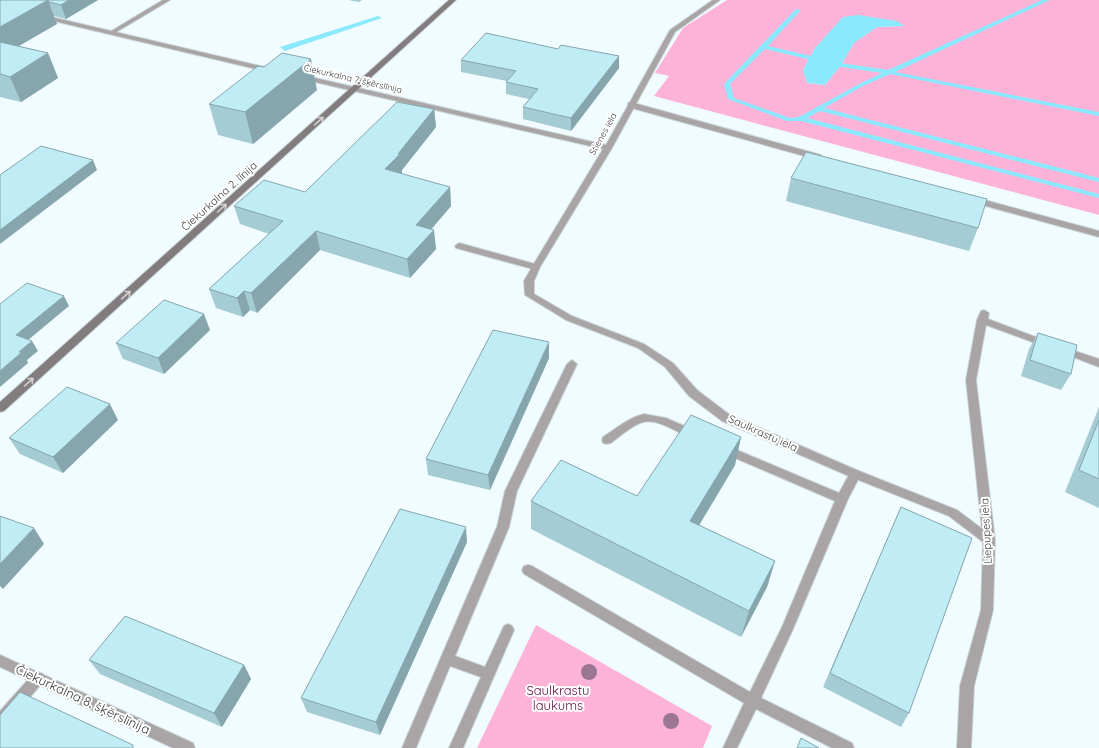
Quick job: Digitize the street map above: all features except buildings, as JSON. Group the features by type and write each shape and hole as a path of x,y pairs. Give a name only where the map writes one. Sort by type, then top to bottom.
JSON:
{"street":[{"path":"111,33 167,0"},
{"name":"Čiekurkalna 2. līnija","path":"0,408 453,0"},
{"name":"Stienes iela","path":"530,295 529,281 536,267 608,148 672,31 717,0"},
{"path":"37,15 274,71"},
{"name":"Čiekurkalna 7. šķērslīnija","path":"296,76 608,148"},
{"path":"631,105 830,160"},
{"path":"968,198 1099,234"},
{"path":"459,246 536,267"},
{"name":"Saulkrastu iela","path":"530,295 569,318 642,346 670,365 693,393 726,418 855,474 954,513 989,540"},
{"name":"Liepupes iela","path":"964,748 967,686 987,610 989,540 971,380 983,317 1099,363"},
{"path":"409,748 503,527 511,491 572,364"},
{"path":"608,440 631,424 645,418 659,420 701,438"},
{"path":"715,444 842,499"},
{"path":"730,748 787,629 842,499 855,474"},
{"path":"528,570 753,701 847,748"},
{"path":"456,748 508,630"},
{"path":"447,659 489,674"},
{"name":"Čiekurkalna 8. šķērslīnija","path":"0,661 188,748"},
{"path":"0,721 38,678"}],"green space":[{"path":"727,0 1099,0 1099,215 654,96 669,76 655,73 683,28","holes":["858,15 904,26 877,27 854,43 841,65 825,85 807,83 803,70 815,48"]},
{"name":"Saulkrastu laukums","path":"536,625 712,726 703,748 477,748"}],"water":[{"path":"858,15 897,21 905,26 877,27 854,43 841,65 825,85 807,83 803,70 815,48 843,17"},
{"path":"378,16 382,18 285,51 280,47"}],"waterway":[{"path":"889,72 1047,0"},
{"path":"764,47 798,10"},
{"path":"764,47 841,65 889,72"},
{"path":"764,47 727,84 731,99 789,120 801,119"},
{"path":"801,119 861,85 889,72"},
{"path":"889,72 1099,114"},
{"path":"819,109 1099,180"},
{"path":"801,119 1099,196"}]}
